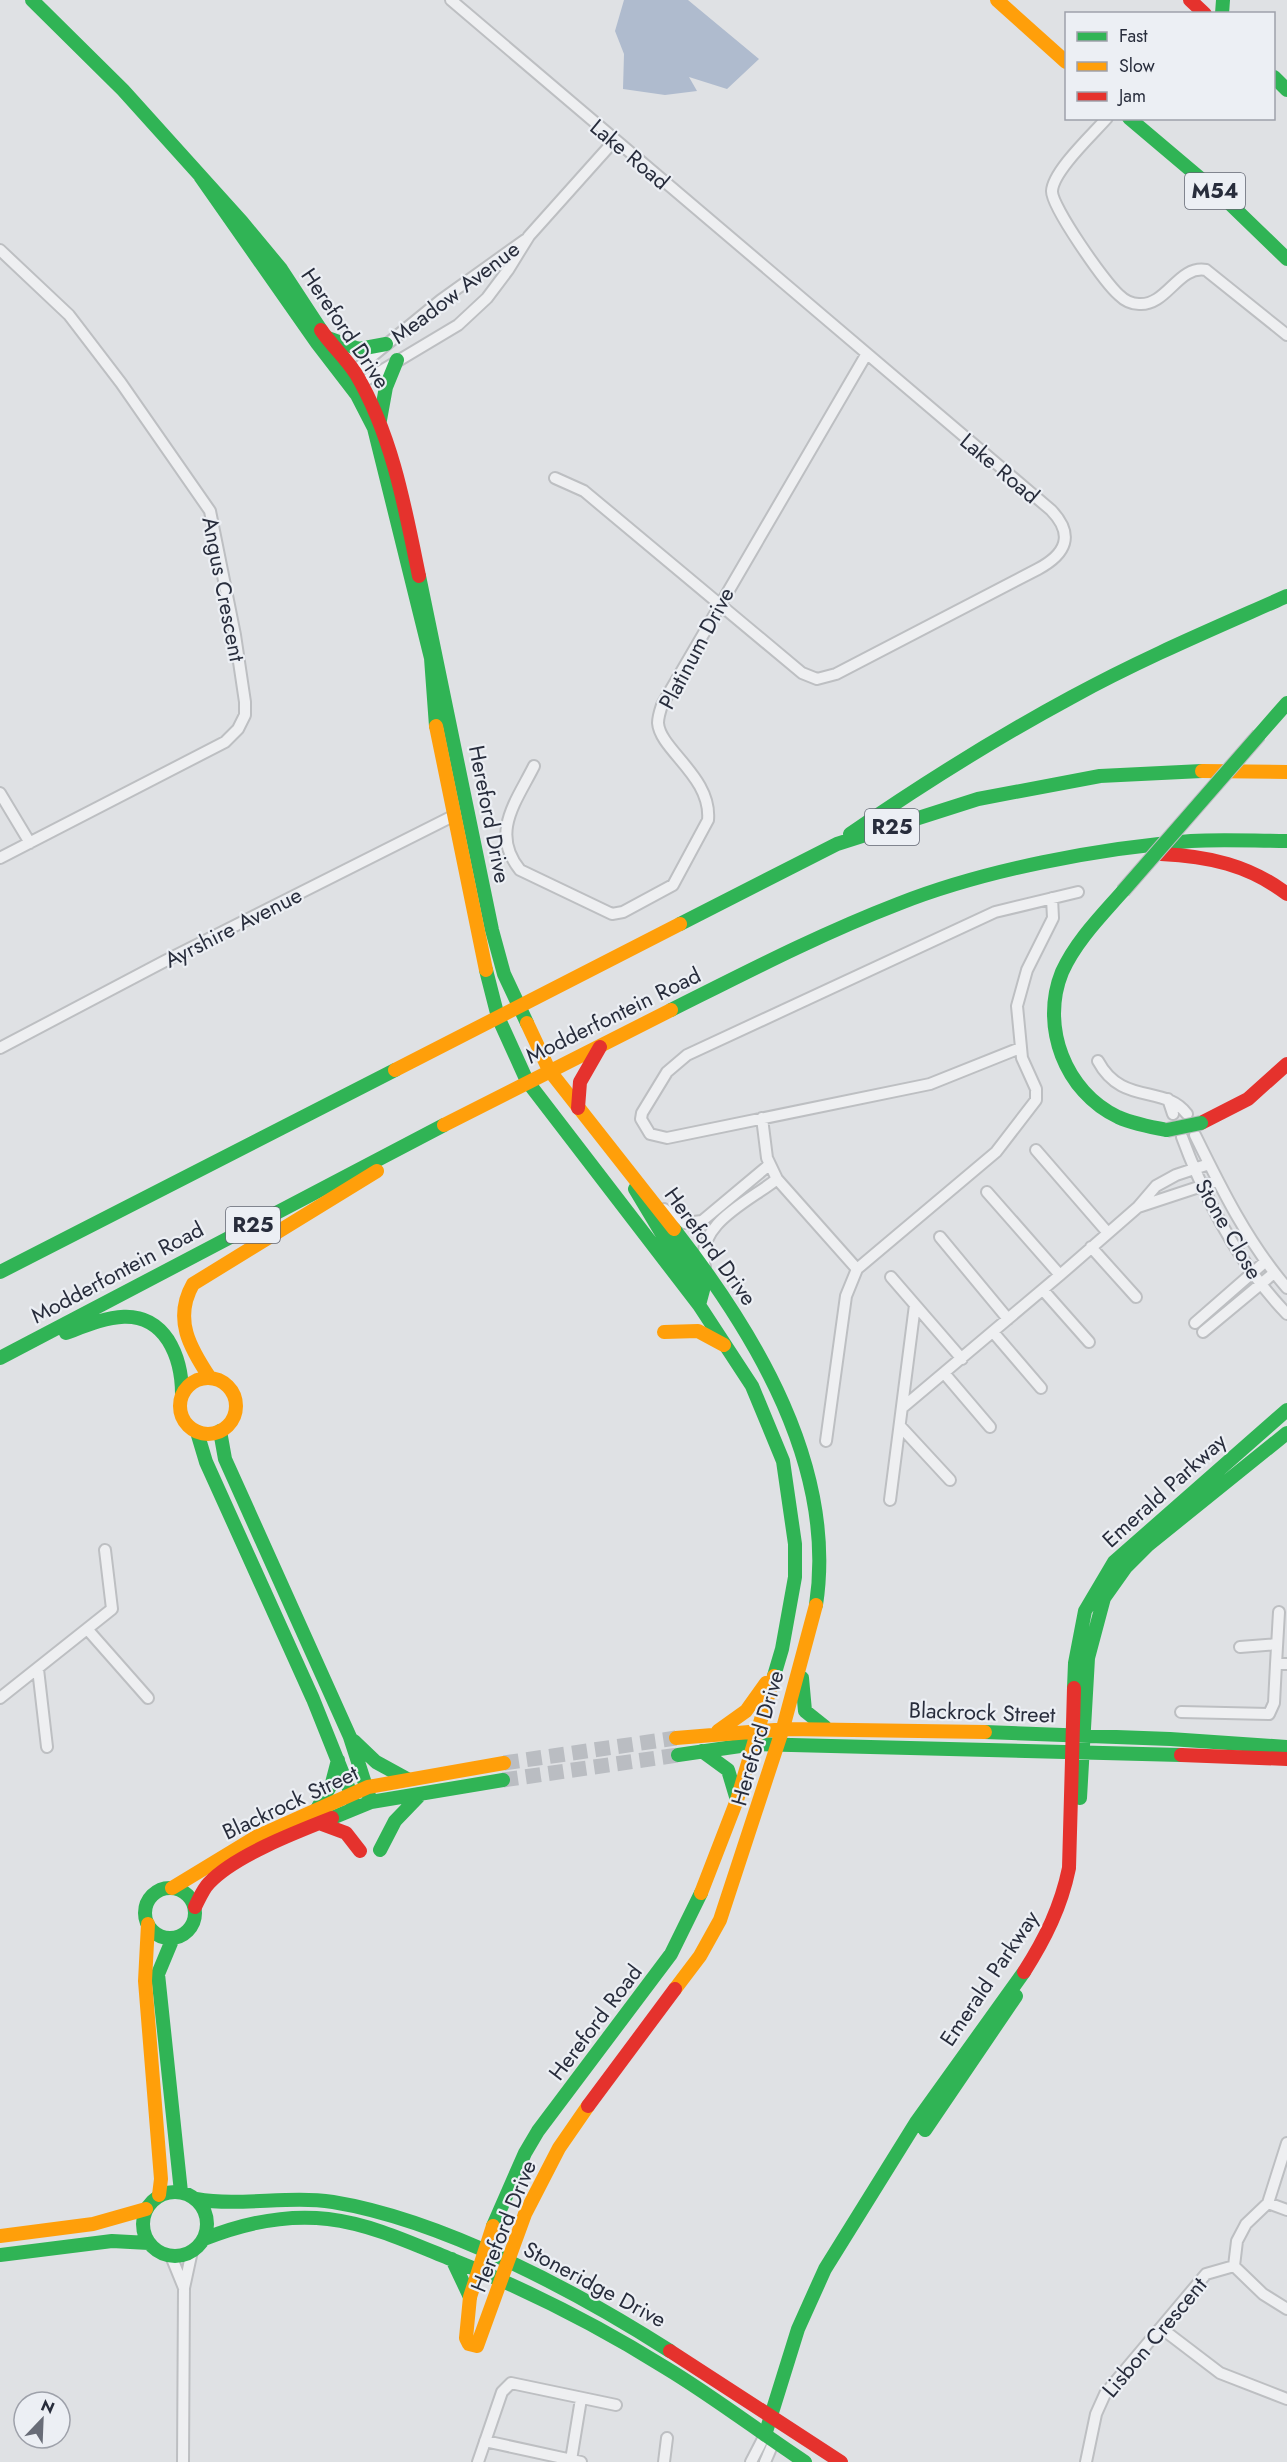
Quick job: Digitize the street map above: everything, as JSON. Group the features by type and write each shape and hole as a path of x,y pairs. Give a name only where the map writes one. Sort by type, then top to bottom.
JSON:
{"street":[{"name":"Hereford Drive","path":"21,0 45,14"},
{"name":"Hereford Drive","path":"32,0 123,90 281,269 380,421 399,483 425,597 461,812 478,939 498,1017 527,1081 732,1351 752,1386 783,1461 791,1502 795,1577 782,1649 759,1728"},
{"name":"Lake Road","path":"451,0 1059,518 1064,534 1060,553 1038,569 825,677 808,677 718,605 584,491 555,478"},
{"path":"997,0 1065,61"},
{"path":"1199,8 1217,0"},
{"path":"1275,78 1287,90"},
{"path":"1105,120 1060,172 1052,190 1052,200 1066,224 1114,290 1129,302 1148,303 1160,297 1190,270 1206,270 1287,335"},
{"name":"M54","path":"1131,120 1226,200 1287,259"},
{"name":"Meadow Avenue","path":"353,380 381,370 458,325 508,270 529,236 614,141"},
{"name":"Hereford Drive","path":"200,176 353,380 382,452 431,658 436,726 504,974 549,1070 654,1202 707,1274 763,1358 796,1435 813,1502 820,1549 820,1579 809,1630 783,1728 730,1897 712,1936 559,2148 525,2214 480,2343 472,2346 466,2338"},
{"name":"Meadow Avenue","path":"353,380 386,344 441,300 529,236"},
{"name":"Angus Crescent","path":"0,250 69,315 121,383 210,511 231,614 245,702 245,715 238,729 225,742 0,858"},
{"path":"325,336 358,349 386,344"},
{"name":"Platinum Drive","path":"534,766 504,827 507,848 520,870 612,914 623,912 673,885 678,880 708,820 709,812 706,799 686,764 665,739 658,725 659,714 670,689 718,605 866,355"},
{"path":"380,421 386,387 397,360"},
{"path":"837,844 906,795 1071,697 1146,659 1287,596"},
{"path":"1287,704 1076,948 1063,973 1054,1003 1057,1040 1063,1062 1075,1082 1092,1101 1111,1115 1133,1125 1167,1130 1198,1129 1256,1094 1287,1064"},
{"name":"R25","path":"0,1272 837,844 978,799 1100,776 1182,771 1287,772"},
{"path":"0,793 30,843"},
{"name":"Ayrshire Avenue","path":"0,1048 165,961 461,812"},
{"name":"Modderfontein Road","path":"2,1357 527,1081 836,929 899,903 962,882 1092,853 1192,841 1287,841"},
{"path":"1092,853 1176,854 1220,858 1264,877 1287,894"},
{"path":"1020,1048 945,1080 667,1138 650,1134 641,1119 642,1113 667,1072 687,1055 995,912 1078,892"},
{"path":"826,1441 846,1296 857,1269 996,1152 1037,1095 1024,1068 1017,1019 1021,990 1027,970 1053,918 1052,898"},
{"path":"578,1108 577,1089 581,1077 603,1043"},
{"path":"1098,1061 1105,1073 1120,1085 1140,1094 1168,1099 1181,1106 1187,1114"},
{"path":"1168,1099 1173,1114"},
{"path":"762,1118 769,1164 777,1179 857,1269"},
{"name":"Stone Close","path":"1198,1129 1217,1181 1266,1261 1287,1288"},
{"path":"210,1378 182,1324 183,1304 193,1284 385,1167 421,1137"},
{"name":"Stone Close","path":"1182,1137 1201,1187 1252,1273 1287,1314"},
{"path":"1035,1150 1108,1233"},
{"path":"654,1202 685,1223 702,1221 769,1164"},
{"path":"902,1408 1043,1290 1138,1207 1166,1179 1209,1164"},
{"path":"630,1171 639,1197 649,1214 703,1290 699,1305"},
{"path":"707,1274 703,1248 708,1234 718,1223 777,1179"},
{"path":"1138,1207 1217,1181"},
{"path":"987,1192 1060,1275"},
{"path":"940,1237 1008,1319"},
{"path":"1091,1247 1136,1297"},
{"path":"1195,1323 1266,1261"},
{"path":"1203,1332 1274,1273"},
{"path":"891,1277 962,1359"},
{"path":"1043,1290 1089,1342"},
{"path":"890,1500 915,1305"},
{"path":"2,1357 95,1322 130,1315 146,1319 165,1333 180,1366 182,1394 180,1413 184,1422 197,1432 209,1435 220,1431 232,1422 236,1405 230,1388 223,1382 210,1378 196,1381 182,1394"},
{"path":"664,1332 698,1331 732,1351"},
{"path":"993,1332 1041,1388"},
{"path":"944,1373 990,1427"},
{"name":"Emerald Parkway","path":"765,2462 785,2366 812,2294 825,2268 947,2076 1031,1958 1054,1921 1068,1880 1078,1751 1078,1637 1085,1611 1108,1570 1139,1538 1287,1410"},
{"path":"900,1426 950,1480"},
{"path":"220,1431 225,1459 350,1737 372,1802"},
{"path":"197,1432 206,1462 314,1699 351,1794 354,1809"},
{"name":"Emerald Parkway","path":"1078,1736 1092,1634 1111,1588 1126,1567 1148,1545 1287,1433"},
{"path":"0,1698 112,1609 105,1550"},
{"path":"1181,1712 1269,1714 1274,1703 1281,1664 1277,1644 1279,1612"},
{"path":"88,1630 148,1698"},
{"path":"809,1630 801,1686 802,1704 810,1717 826,1728"},
{"path":"1240,1647 1277,1644"},
{"path":"716,1732 752,1705 765,1686 782,1649"},
{"path":"38,1669 47,1747"},
{"name":"Blackrock Street","path":"676,1738 759,1728 826,1728 1229,1742 1287,1747"},
{"name":"Hereford Road","path":"466,2338 470,2297 513,2176 538,2131 637,2000 682,1936 709,1878 737,1800 759,1728"},
{"path":"350,1737 376,1762 407,1779"},
{"name":"Blackrock Street","path":"678,1755 754,1744 778,1744 1078,1751 1287,1759"},
{"path":"702,1751 728,1770 737,1800"},
{"path":"338,1760 332,1783 318,1816 346,1833 360,1851"},
{"name":"Blackrock Street","path":"195,1907 207,1884 220,1872 318,1816 351,1794 368,1787 407,1779 504,1763"},
{"name":"Blackrock Street","path":"172,1888 234,1848 318,1816 354,1809 372,1802 503,1780"},
{"path":"380,1850 395,1821 421,1794"},
{"path":"0,2236 80,2227 114,2220 146,2209 159,2195 161,2179 145,1981 148,1924 145,1909 148,1901 160,1890 172,1888 190,1897 195,1907 194,1921 190,1929 173,1938 159,1936 148,1924"},
{"path":"173,1938 158,1974 177,2172 181,2192"},
{"path":"1287,2143 1268,2203 1240,2232 1234,2251 1234,2266 1263,2294 1287,2309"},
{"path":"159,2195 181,2192 196,2199 207,2218 204,2239 192,2252 184,2288 183,2462"},
{"name":"Stoneridge Drive","path":"196,2199 226,2206 309,2199 345,2204 399,2219 508,2261 630,2324 841,2462"},
{"path":"1268,2203 1287,2210"},
{"path":"146,2209 142,2226 149,2243 163,2254 171,2256 192,2252"},
{"name":"Stoneridge Drive","path":"204,2239 252,2223 325,2218 363,2226 479,2269 605,2332 668,2369 805,2462"},
{"path":"0,2254 112,2241 149,2243"},
{"path":"171,2256 184,2288"},
{"path":"452,2259 470,2297"},
{"name":"Lisbon Crescent","path":"1086,2462 1101,2400 1206,2274 1234,2266"},
{"path":"1161,2328 1220,2373 1287,2399"},
{"path":"478,2462 502,2392 511,2383 616,2405"},
{"path":"485,2441 576,2461 581,2399"},
{"path":"663,2462 667,2438"},
{"name":"Emerald Parkway","path":"751,2462 769,2438"}],"water":[{"path":"624,0 688,0 759,59 727,89 689,77 697,91 665,95 623,89 624,54 615,31"}],"tunnel":[{"path":"504,1763 676,1738"},
{"path":"503,1780 678,1755"}],"traffic: fast":[{"path":"32,0 123,90 242,222 281,269 321,330"},
{"path":"1222,12 1223,0"},
{"path":"1275,78 1287,90"},
{"path":"1131,120 1226,200 1287,259"},
{"path":"200,176 317,343 357,395 374,428 431,658 436,726"},
{"path":"328,338 359,349 386,344"},
{"path":"380,420 386,387 397,360"},
{"path":"419,576 492,930 504,974 527,1023"},
{"path":"850,834 959,762 1072,697 1151,657 1287,596"},
{"path":"1259,735 1287,703"},
{"path":"1123,891 1259,735"},
{"path":"680,924 837,844 978,799 1100,776 1202,771"},
{"path":"671,1010 840,928 898,904 967,881 1042,862 1156,844 1203,840 1287,841"},
{"path":"1123,891 1082,939 1062,972 1056,993 1054,1014 1056,1035 1071,1074 1099,1106 1118,1117 1167,1130"},
{"path":"486,970 498,1017 527,1081 699,1305 752,1386 783,1461 795,1544 795,1577 782,1649 774,1676"},
{"path":"0,1272 395,1070"},
{"path":"1167,1130 1201,1123"},
{"path":"0,1358 444,1125"},
{"path":"635,1189 665,1239 703,1290 699,1305"},
{"path":"674,1229 733,1312 760,1357 783,1404 802,1453 814,1503 819,1553 816,1605"},
{"path":"66,1333 93,1323 120,1317 134,1317 146,1321 158,1328 171,1346 179,1366 182,1394"},
{"path":"1074,1688 1075,1663 1085,1611 1114,1562 1287,1410"},
{"path":"220,1431 225,1459 350,1737 371,1802"},
{"path":"197,1432 206,1462 313,1699 351,1794 354,1809"},
{"path":"1080,1798 1088,1658 1104,1598 1126,1567 1148,1545 1287,1433"},
{"path":"802,1678 805,1711 825,1727"},
{"path":"985,1732 1170,1739 1287,1747"},
{"path":"354,1741 376,1762 407,1779"},
{"path":"678,1755 754,1744 1181,1755"},
{"path":"702,1751 728,1770 737,1800"},
{"path":"317,1809 332,1783 338,1760"},
{"path":"332,1818 371,1802 503,1780"},
{"path":"380,1850 395,1821 421,1794"},
{"path":"165,1888 175,1888 188,1895 195,1908 195,1913 195,1918 188,1931 175,1938 165,1938 156,1934 149,1927 145,1918 145,1908 149,1899 156,1892 165,1888"},
{"path":"493,2226 525,2153 538,2131 671,1954 701,1893"},
{"path":"173,1938 158,1974 181,2192"},
{"path":"765,2435 798,2329 825,2269 917,2121 1024,1972"},
{"path":"925,2130 1016,1996"},
{"path":"169,2192 181,2192 198,2201 205,2212 207,2224 205,2236 198,2247 181,2256 169,2256 157,2251 148,2242 143,2230 143,2218 148,2206 157,2197 169,2192"},
{"path":"196,2199 230,2202 316,2200 375,2211 419,2224 463,2241 551,2282 670,2351"},
{"path":"204,2239 249,2224 296,2218 344,2221 389,2234 504,2282 587,2322 684,2379 805,2462"},
{"path":"0,2255 112,2241 149,2243"},
{"path":"452,2259 470,2297"}],"traffic: slow":[{"path":"997,0 1065,61"},
{"path":"436,726 486,970"},
{"path":"1202,771 1287,772"},
{"path":"395,1070 680,924"},
{"path":"444,1125 671,1010"},
{"path":"527,1023 549,1070 674,1229"},
{"path":"210,1378 196,1356 186,1333 184,1309 193,1284 377,1171"},
{"path":"664,1332 698,1331 724,1345"},
{"path":"203,1378 213,1378 228,1386 234,1395 236,1406 234,1417 228,1426 213,1434 203,1434 192,1429 185,1422 180,1411 180,1401 185,1390 192,1383 203,1378"},
{"path":"675,1989 700,1956 720,1920 783,1728 816,1605"},
{"path":"701,1893 737,1800 774,1676"},
{"path":"718,1731 746,1711 766,1683"},
{"path":"676,1738 787,1729 985,1732"},
{"path":"172,1888 256,1837 368,1787 504,1763"},
{"path":"148,1924 145,1981 161,2179 159,2195"},
{"path":"493,2226 470,2297 466,2338 469,2344 477,2346 525,2214 559,2148 588,2106"},
{"path":"0,2236 93,2224 146,2209"}],"traffic: jam":[{"path":"1190,0 1203,12"},
{"path":"321,330 356,374 379,422 396,472 419,576"},
{"path":"1161,854 1212,860 1243,869 1287,894"},
{"path":"578,1108 580,1082 600,1047"},
{"path":"1201,1123 1248,1099 1287,1064"},
{"path":"1024,1972 1051,1922 1062,1896 1069,1868 1074,1688"},
{"path":"1181,1755 1287,1759"},
{"path":"195,1907 207,1885 234,1863 266,1846 332,1818"},
{"path":"319,1823 346,1833 360,1851"},
{"path":"588,2106 675,1989"},
{"path":"670,2351 841,2462"}]}
